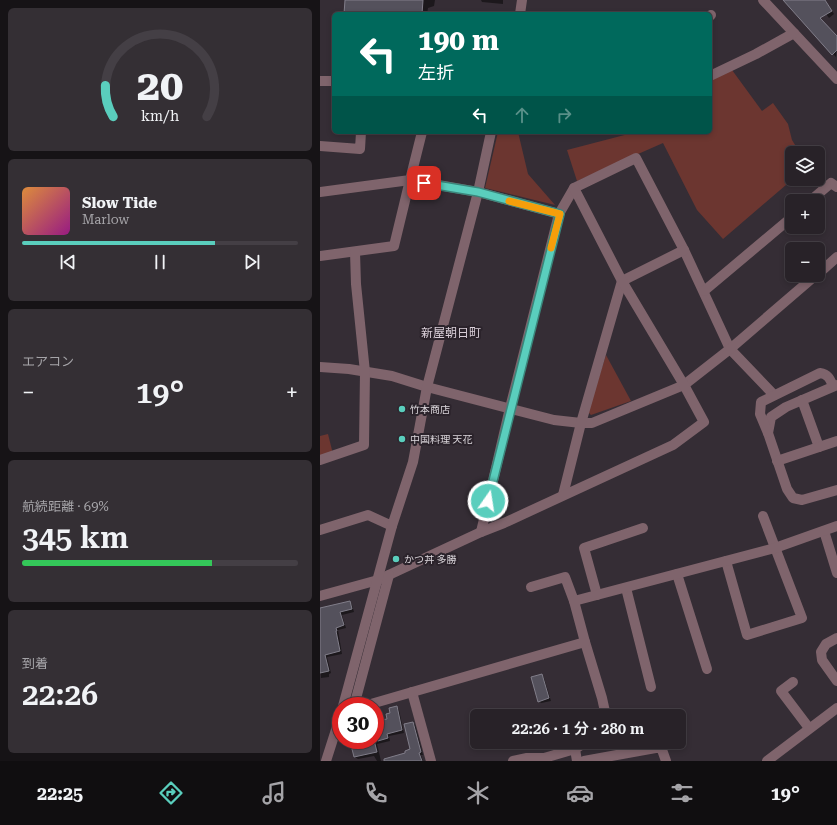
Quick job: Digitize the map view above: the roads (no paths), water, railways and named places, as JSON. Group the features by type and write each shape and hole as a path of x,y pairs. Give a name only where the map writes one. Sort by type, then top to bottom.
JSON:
{"street":[{"path":"520,12 522,0"},
{"path":"763,0 837,79"},
{"path":"712,74 756,54 794,33"},
{"path":"320,81 332,81"},
{"path":"320,146 360,149 361,134"},
{"path":"320,256 394,246 422,134"},
{"path":"346,697 392,526 413,462 427,387 478,192 492,134"},
{"path":"481,532 510,408 560,214 574,188 636,158 684,250 730,349 774,395"},
{"path":"320,192 410,180 478,192 560,214"},
{"path":"818,194 831,183 837,187"},
{"path":"320,596 378,580 481,532 504,523 673,444 704,422 622,281 574,188"},
{"path":"704,291 785,223"},
{"path":"563,495 581,423 622,281 684,250"},
{"path":"320,460 364,445 365,372 356,284 356,252"},
{"path":"825,267 837,257"},
{"path":"320,366 392,376 427,387 554,420 592,423 684,386 730,349 808,282"},
{"path":"768,433 771,417 786,407 835,385 825,374 820,373 761,402 760,414 787,489 793,498 802,500 837,490"},
{"path":"802,400 819,447"},
{"path":"777,461 837,441"},
{"path":"320,530 368,515 392,526"},
{"path":"726,561 747,635 802,618 764,516"},
{"path":"574,601 775,548 837,526"},
{"path":"597,595 584,548 643,528"},
{"path":"824,531 837,573"},
{"path":"677,574 707,669"},
{"path":"356,697 388,575"},
{"path":"531,587 566,577 604,709"},
{"path":"626,588 651,687"},
{"path":"837,638 826,644 821,652 822,660 837,681"},
{"path":"384,700 586,642"},
{"path":"793,682 781,691 809,728"},
{"path":"412,692 431,761"},
{"path":"767,761 837,708"},
{"path":"326,761 332,743"},
{"path":"320,749 331,746"},
{"path":"584,761 661,746 666,761"},
{"path":"513,761 527,758 544,758 575,749 577,761"}],"place":[{"name":"竹本商店","path":"402,409"},
{"name":"中国料理 天花","path":"402,439"},
{"name":"かつ丼 多勝","path":"396,559"}],"district":[{"name":"新屋朝日町","path":"451,333"}]}
